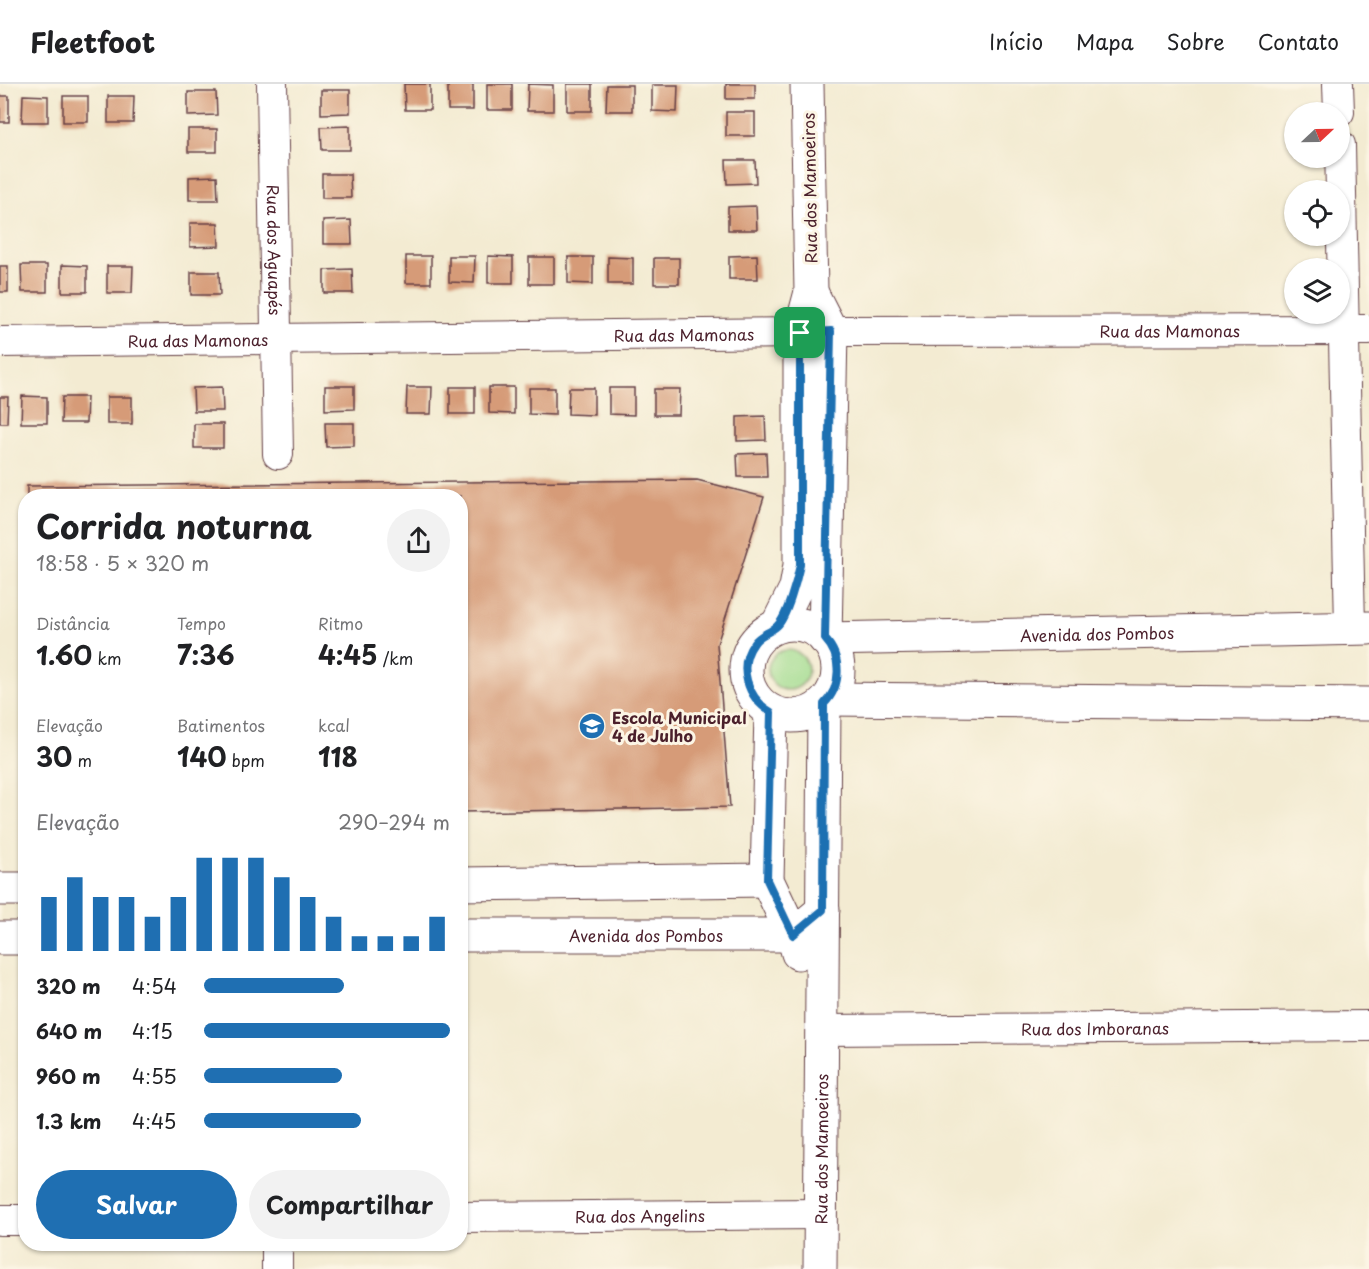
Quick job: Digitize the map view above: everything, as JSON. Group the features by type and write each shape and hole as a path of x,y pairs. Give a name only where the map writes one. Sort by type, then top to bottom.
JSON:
{"street":[{"name":"Rua dos Aguapés","path":"272,84 278,454"},
{"name":"Rua dos Mamoeiros","path":"807,84 811,291 815,332 825,639"},
{"path":"1338,84 1339,102"},
{"path":"1342,168 1356,330 1360,628"},
{"name":"Rua das Mamonas","path":"0,342 815,332 1356,330"},
{"name":"Rua dos Mamoeiros","path":"777,626 796,588 800,565 815,332"},
{"path":"792,623 806,626 820,633 825,639 836,657 838,672 836,686 818,709 805,715 791,717 771,712 754,697 747,684 745,670 754,643 764,633 777,626 792,623"},
{"name":"Avenida dos Pombos","path":"825,639 1360,628"},
{"name":"Rua dos Mamoeiros","path":"820,1269 826,701"},
{"path":"826,701 1369,704"},
{"name":"Rua dos Mamoeiros","path":"771,712 767,880 793,935 821,1030"},
{"path":"468,884 767,880"},
{"path":"0,889 18,889"},
{"path":"793,935 823,910"},
{"name":"Avenida dos Pombos","path":"468,935 793,935"},
{"path":"0,938 18,938"},
{"name":"Rua dos Imboranas","path":"821,1030 1369,1026"},
{"name":"Rua dos Angelins","path":"468,1217 820,1214"},
{"path":"0,1220 18,1220"},
{"path":"277,1251 277,1269"}],"green space":[{"path":"788,650 796,651 802,656 807,662 807,678 802,684 796,689 788,690 780,689 774,684 769,678 768,670 769,662 774,656 780,651"}],"building":[{"path":"404,84 430,84 430,110 405,110"},
{"path":"448,84 473,84 473,110 448,110"},
{"path":"487,84 512,84 512,110 487,110"},
{"path":"528,84 553,85 553,111 527,111"},
{"path":"567,84 592,84 592,111 567,111"},
{"path":"726,84 755,84 755,99 726,99"},
{"path":"607,85 632,85 632,111 606,111"},
{"path":"652,85 678,85 677,112 652,111"},
{"path":"321,90 350,90 350,113 321,114"},
{"path":"188,92 216,92 217,115 188,116"},
{"path":"23,95 48,96 48,122 22,122"},
{"path":"0,96 9,96 9,122 0,122"},
{"path":"63,96 88,96 88,122 63,122"},
{"path":"108,96 134,96 133,123 108,123"},
{"path":"726,112 755,112 755,136 726,136"},
{"path":"350,126 350,150 322,150 321,127"},
{"path":"188,129 217,129 217,152 188,152"},
{"path":"726,160 755,160 756,183 727,184"},
{"path":"322,174 350,174 351,198 322,198"},
{"path":"217,176 218,200 189,200 189,177"},
{"path":"756,206 757,230 728,230 728,207"},
{"path":"351,220 352,244 323,244 323,221"},
{"path":"190,223 218,223 219,246 190,247"},
{"path":"757,255 758,279 729,279 729,256"},
{"path":"406,256 431,256 431,283 406,283"},
{"path":"449,256 475,256 474,283 449,282"},
{"path":"488,256 513,257 513,283 488,283"},
{"path":"529,257 554,257 554,284 529,284"},
{"path":"568,257 593,257 593,284 568,283"},
{"path":"608,257 633,258 633,284 608,284"},
{"path":"654,258 679,258 679,284 654,284"},
{"path":"21,265 47,265 47,292 22,292"},
{"path":"62,265 87,266 87,292 62,292"},
{"path":"0,266 8,266 8,292 0,292"},
{"path":"107,266 133,266 132,293 107,293"},
{"path":"352,269 353,293 324,293 324,270"},
{"path":"191,272 219,272 220,295 191,295"},
{"path":"325,386 354,386 354,409 325,410"},
{"path":"222,387 223,411 194,411 193,388"},
{"path":"407,387 432,387 431,414 406,414"},
{"path":"450,387 475,387 475,414 450,414"},
{"path":"489,387 514,387 514,414 489,413"},
{"path":"529,388 555,388 555,415 529,414"},
{"path":"569,388 594,388 594,415 568,414"},
{"path":"609,388 634,388 634,415 609,414"},
{"path":"654,389 680,389 679,415 654,415"},
{"path":"22,396 47,397 47,423 21,423"},
{"path":"0,397 8,397 7,423 0,423"},
{"path":"62,397 87,397 86,423 61,423"},
{"path":"107,397 132,397 132,424 107,424"},
{"path":"765,416 766,440 737,441 737,417"},
{"path":"325,423 354,423 354,446 326,447"},
{"path":"194,424 223,424 223,448 194,448"},
{"path":"766,453 767,477 738,477 737,454"},
{"name":"Escola Municipal 4 de Julho","path":"697,480 764,497 717,644 730,807 468,812 468,489 27,489 27,486"}],"place":[{"name":"Escola Municipal 4 de Julho","path":"592,726"}],"route":[{"path":"831,331 825,639 836,657 838,672 836,686 824,704 823,910 793,935 767,880 771,712 754,697 747,684 745,670 754,643 764,633 777,626 796,588 800,565 800,333 831,331"}]}
